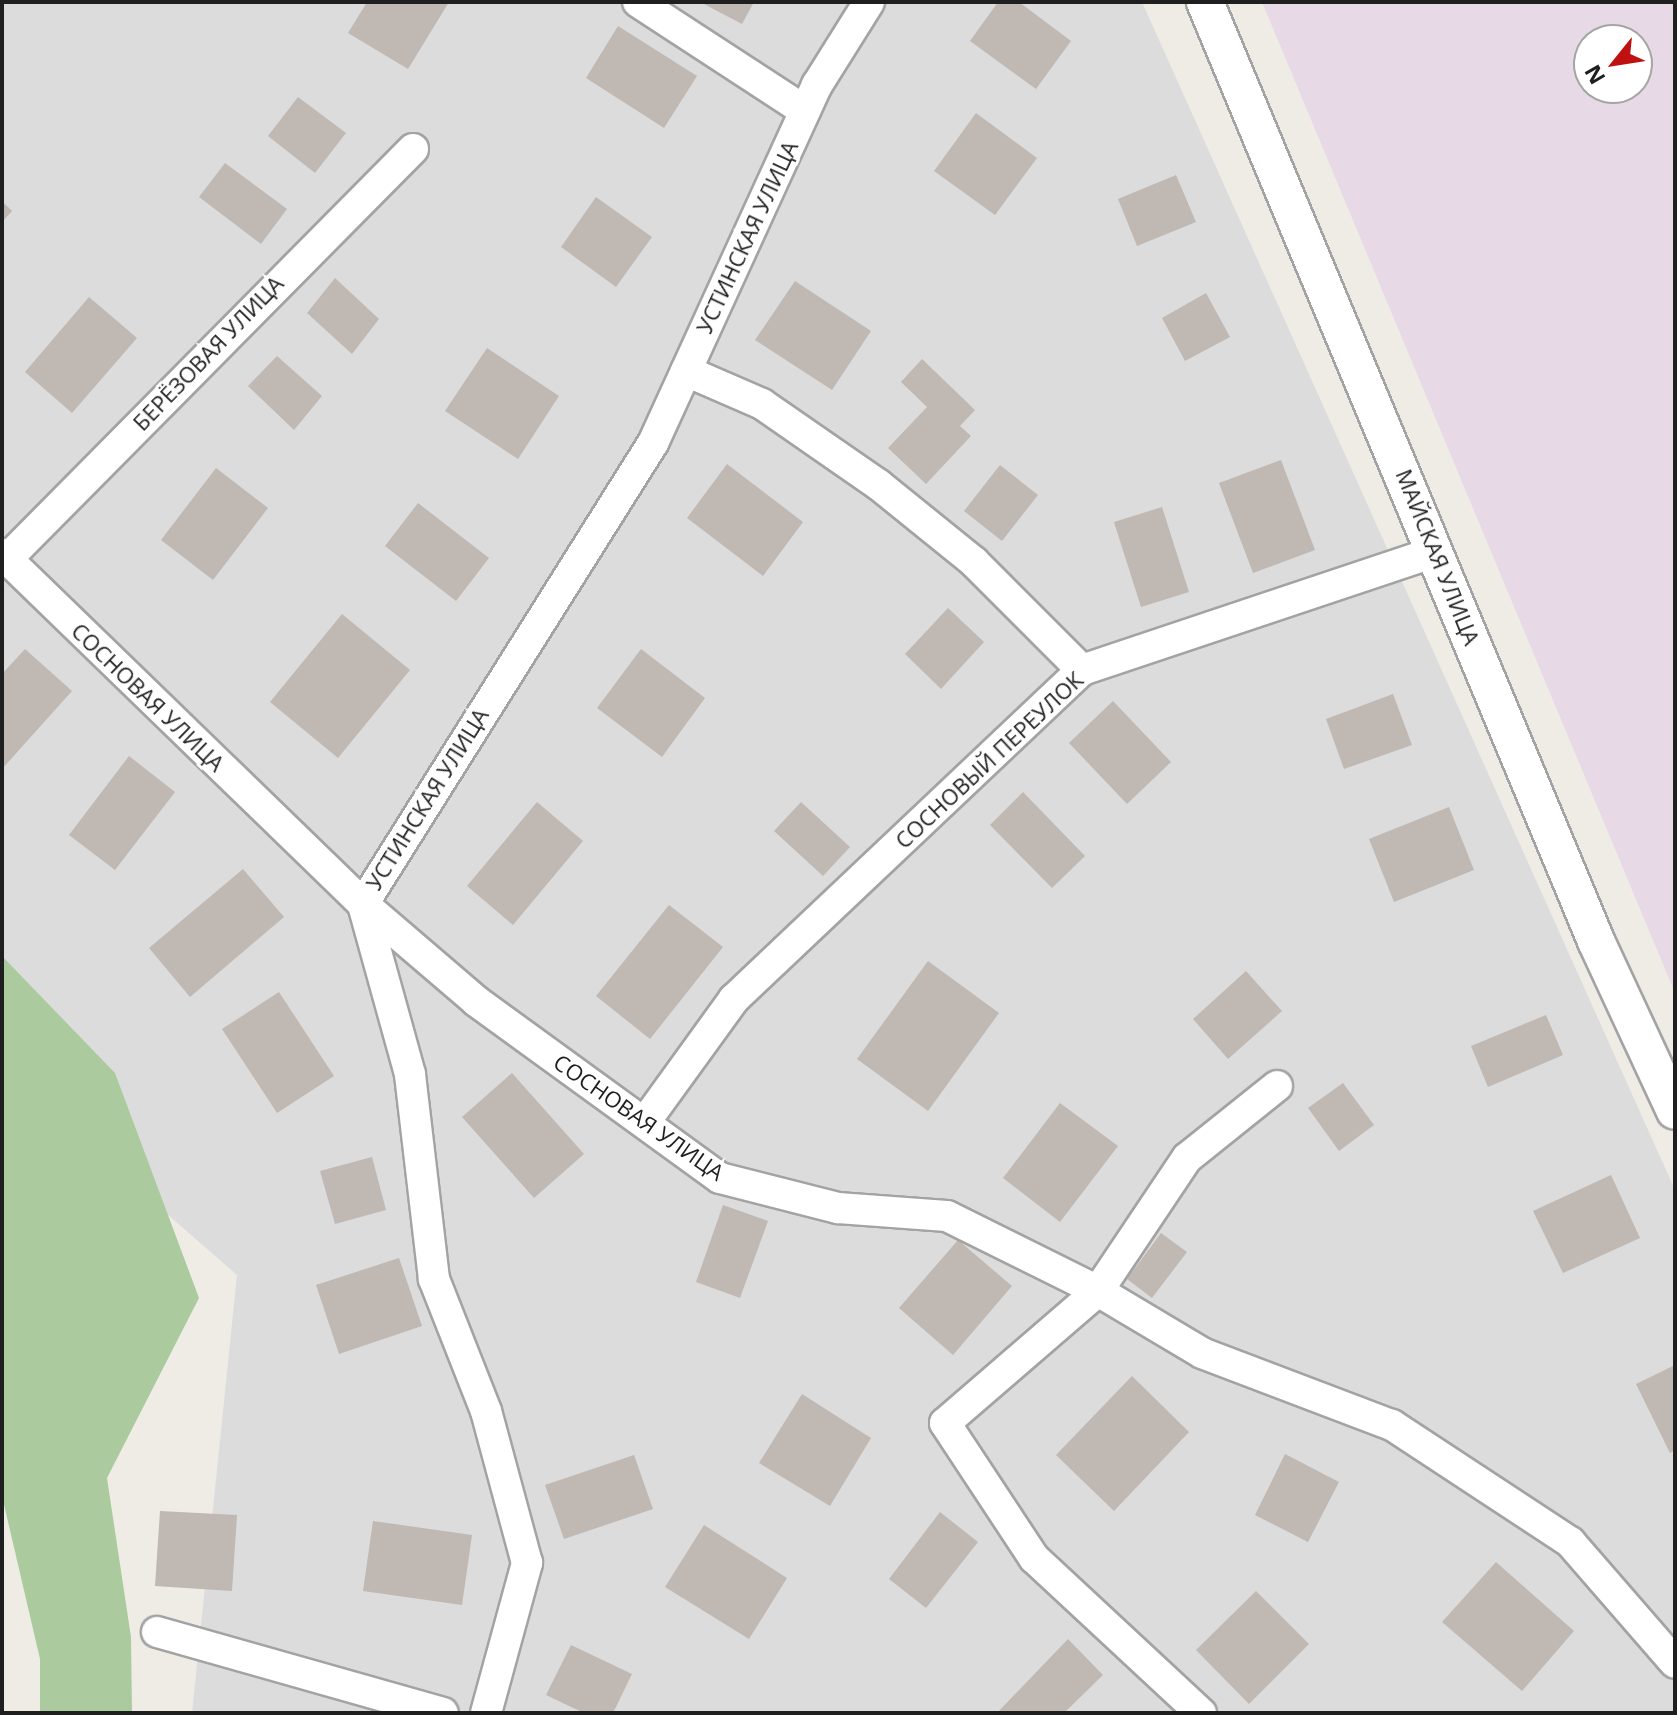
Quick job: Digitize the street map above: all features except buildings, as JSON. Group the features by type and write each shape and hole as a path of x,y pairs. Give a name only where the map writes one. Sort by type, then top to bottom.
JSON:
{"street":[{"path":"638,2 805,111"},
{"name":"УСТИНСКАЯ УЛИЦА","path":"486,1713 527,1563 486,1411 434,1279 410,1074 363,904 653,443 805,111 869,2"},
{"name":"МАЙСКАЯ УЛИЦА","path":"1205,2 1596,941 1675,1111"},
{"name":"БЕРЁЗОВАЯ УЛИЦА","path":"4,556 413,149"},
{"path":"686,371 762,404 879,485 974,562 1082,670"},
{"name":"СОСНОВЫЙ ПЕРЕУЛОК","path":"645,1122 734,999 1082,670 1435,552"},
{"name":"СОСНОВАЯ УЛИЦА","path":"4,556 363,904 476,1001 720,1178 838,1208 947,1216 1098,1291 1202,1353 1392,1425 1570,1542 1675,1663"},
{"path":"1201,1713 1034,1558 945,1423 1098,1291 1187,1158 1277,1086"},
{"path":"157,1632 443,1713"}],"shaded area":[{"path":"2,2 1142,2 1675,1190 1675,1713 192,1713 237,1275 2,1070"},
{"path":"1262,2 1675,2 1675,993"}],"green space":[{"path":"2,956 115,1073 199,1298 107,1478 131,1637 132,1713 40,1713 40,1659 2,1496"}]}
